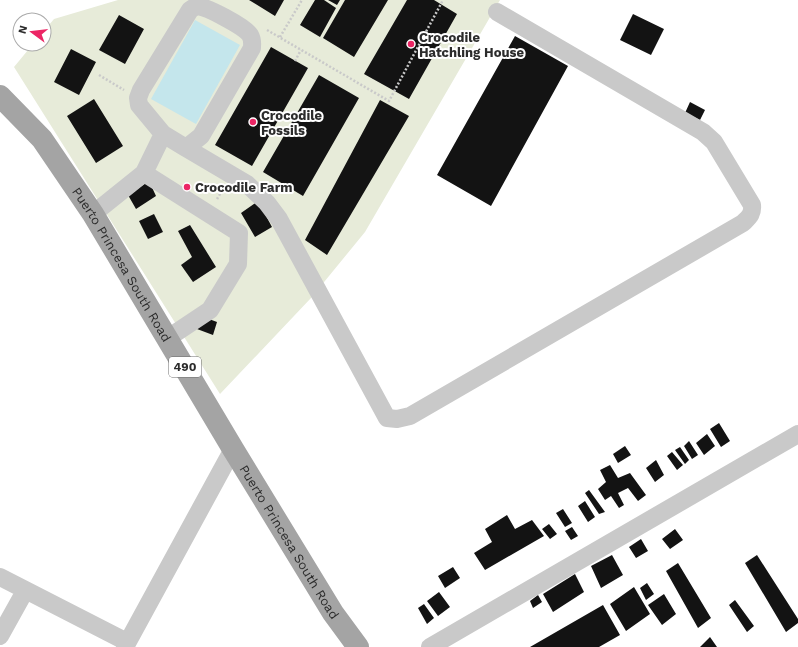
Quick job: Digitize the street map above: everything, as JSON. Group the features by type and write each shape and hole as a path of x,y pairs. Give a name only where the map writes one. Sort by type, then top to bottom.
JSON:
{"main road":[{"name":"Puerto Princesa South Road","path":"0,96 42,139 93,214 333,613 358,647"}],"lane":[{"path":"186,148 201,136 252,48 253,42 245,29 208,8 201,6 196,6 190,10 186,16 141,90 138,98 139,105 163,134 186,148 247,184 267,203 279,219 387,418 397,419 410,416 743,223 749,218 752,211 752,205 714,142 703,132 496,12"},
{"path":"93,214 144,172 163,134"},
{"path":"144,172 239,233 238,264 210,310 168,338"},
{"path":"430,647 798,434"},
{"path":"0,577 126,645 233,449"},
{"path":"0,636 25,591"}],"path":[{"path":"280,38 302,0"},
{"path":"245,29 257,24 389,102 443,0"},
{"path":"295,61 301,50"},
{"path":"99,75 138,98"}],"green space":[{"path":"118,0 500,0 365,232 311,298 220,394 14,67 26,52 52,52 52,21 54,19"}],"water":[{"path":"195,20 240,45 196,124 151,99"}],"building":[{"path":"249,0 284,0 275,16"},
{"path":"315,0 324,0 336,8 320,37 300,25"},
{"path":"328,0 340,0 337,5"},
{"path":"345,0 388,0 354,57 323,38"},
{"name":"Crocodile Hatchling House","path":"407,0 434,0 457,14 409,99 364,74"},
{"path":"633,14 664,29 651,55 620,40"},
{"path":"119,15 144,29 125,64 99,50"},
{"path":"515,36 568,66 491,206 437,175"},
{"name":"Crocodile Fossils","path":"271,47 308,68 252,166 215,145"},
{"path":"71,49 96,62 79,95 54,82"},
{"path":"319,75 359,98 303,196 263,172"},
{"path":"94,99 123,146 96,163 67,116"},
{"path":"380,100 409,116 327,255 305,240"},
{"path":"690,102 705,110 700,120 685,113"},
{"path":"149,181 156,196 136,209 128,195"},
{"path":"258,201 272,227 255,237 241,213"},
{"path":"154,214 163,232 148,239 139,221"},
{"path":"190,225 216,267 193,282 181,265 192,257 178,231"},
{"path":"201,316 217,322 213,335 197,329"},
{"path":"719,423 730,441 721,447 710,429"},
{"path":"707,434 715,446 704,455 696,443"},
{"path":"689,441 698,455 692,459 684,446"},
{"path":"625,446 631,455 618,463 613,454"},
{"path":"680,447 689,460 685,464 675,450"},
{"path":"672,452 683,465 677,470 667,456"},
{"path":"656,460 664,475 655,482 646,468"},
{"path":"610,465 618,478 630,473 646,495 638,501 628,488 618,493 624,505 619,508 611,496 605,500 598,489 606,482 600,470"},
{"path":"589,490 605,512 599,514 585,493"},
{"path":"585,501 595,517 588,522 578,506"},
{"path":"563,509 572,523 565,527 556,513"},
{"path":"507,515 515,529 532,520 544,536 485,570 474,553 492,542 485,529"},
{"path":"549,524 557,534 550,539 542,529"},
{"path":"572,527 578,536 571,540 565,531"},
{"path":"675,529 683,540 670,549 662,539"},
{"path":"641,539 648,551 636,558 629,547"},
{"path":"612,555 623,575 601,588 591,566"},
{"path":"757,555 798,619 798,623 786,632 745,563"},
{"path":"678,563 711,618 698,628 666,571"},
{"path":"453,567 460,578 445,588 438,576"},
{"path":"575,574 584,592 553,612 543,594"},
{"path":"647,583 654,594 646,600 640,588"},
{"path":"634,587 650,614 626,631 610,604"},
{"path":"439,592 450,607 438,616 427,601"},
{"path":"664,594 676,614 662,625 648,605"},
{"path":"538,595 542,602 533,608 530,601"},
{"path":"735,600 754,626 747,632 729,605"},
{"path":"424,604 434,618 427,624 418,608"},
{"path":"603,605 620,635 599,647 530,647"},
{"path":"710,637 717,647 700,647"}],"place":[{"name":"Crocodile Hatchling House","path":"411,44"},
{"name":"Crocodile Fossils","path":"253,122"},
{"name":"Crocodile Farm","path":"187,187"}]}
